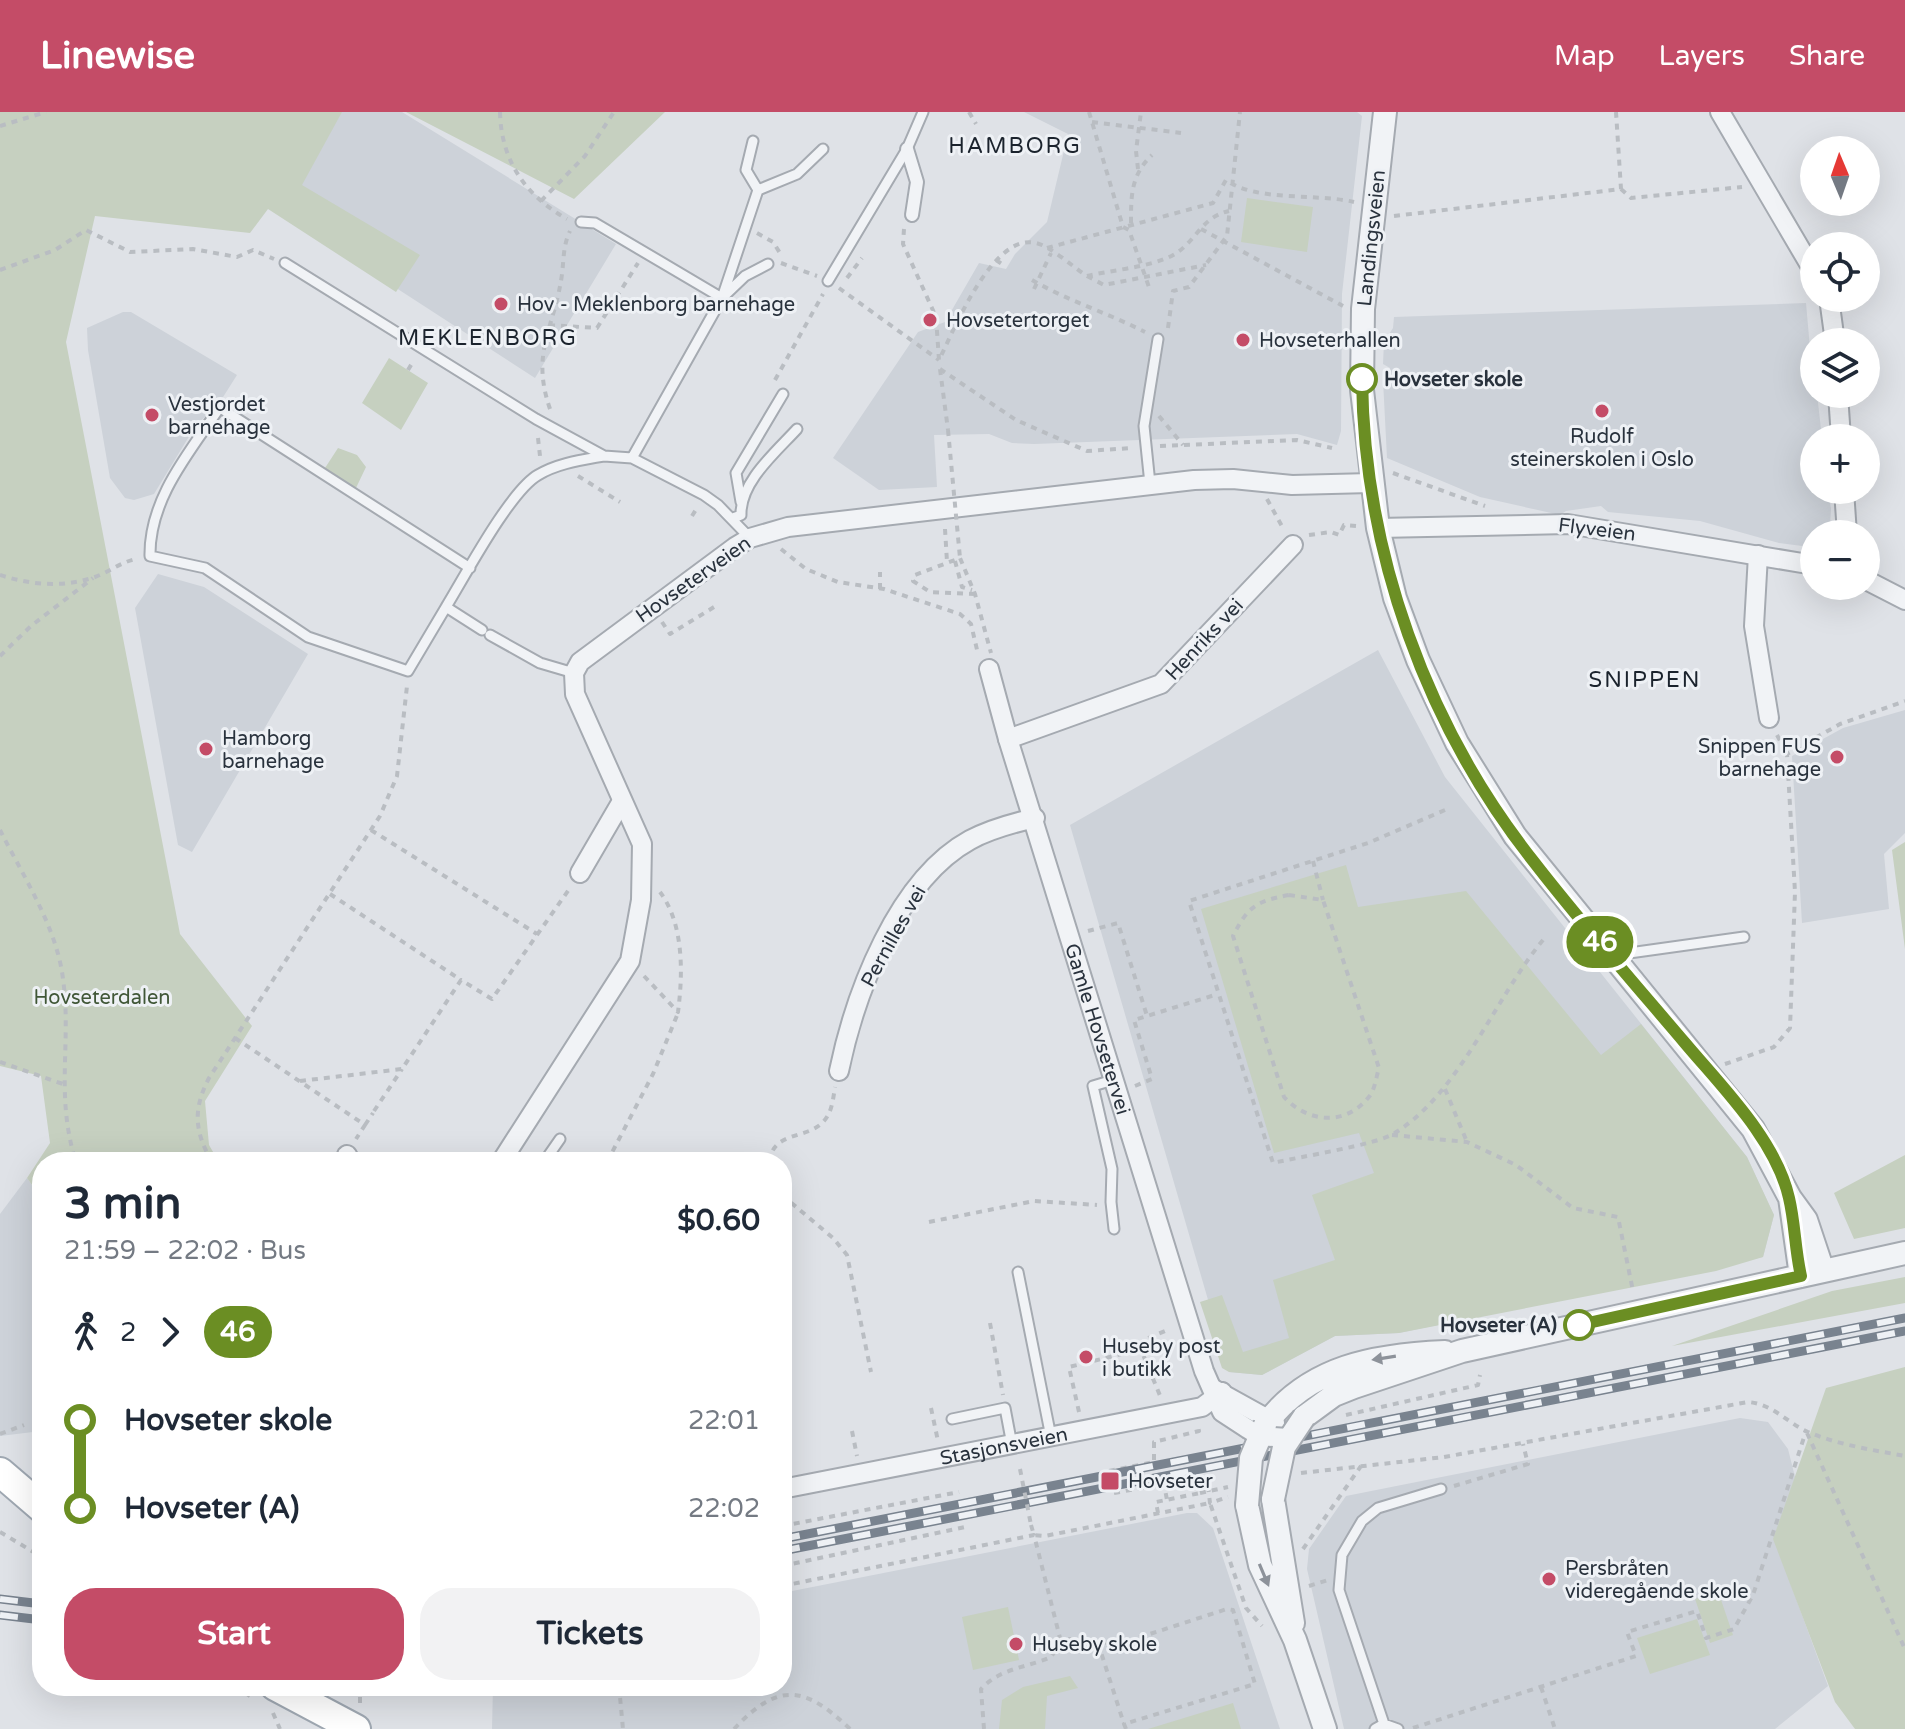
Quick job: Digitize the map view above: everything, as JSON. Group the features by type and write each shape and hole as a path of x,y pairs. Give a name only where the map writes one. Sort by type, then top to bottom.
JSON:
{"main road":[{"path":"3,1484 32,1502"},
{"path":"274,1698 324,1714 356,1729"}],"street":[{"name":"Landingsveien","path":"1385,112 1362,334 1362,390 1378,528 1405,625 1457,743 1531,859 1709,1072 1764,1145 1790,1198 1811,1230 1812,1273"},
{"path":"1720,112 1800,248"},
{"path":"907,149 917,182 912,215"},
{"name":"Hovseterveien","path":"574,673 580,662 653,606 757,535 896,513 1150,484 1214,479 1292,485 1371,483"},
{"name":"Flyveien","path":"1378,528 1568,524 1800,562"},
{"name":"Henriks vei","path":"1008,739 1161,684 1293,545"},
{"path":"1758,555 1754,626 1769,718"},
{"path":"1880,587 1905,600"},
{"name":"Gamle Hovsetervei","path":"989,669 1008,739 1122,1084 1222,1412 1268,1428"},
{"path":"513,1152 630,961 641,880 642,844 575,694 574,673"},
{"path":"580,873 622,801"},
{"name":"Pernilles vei","path":"839,1071 847,1033 866,979 901,912 923,882 948,855 971,840 1035,818"},
{"path":"1268,1428 1304,1417 1334,1395 1354,1387 1462,1351 1905,1253"},
{"path":"1325,1729 1295,1640 1263,1575 1250,1530 1247,1505 1251,1458 1268,1428 1298,1389 1331,1371 1373,1359 1462,1351"},
{"name":"Stasjonsveien","path":"792,1487 1015,1454 1051,1437 1194,1409 1216,1393"},
{"path":"1268,1428 1276,1475 1273,1499 1295,1640"}],"lane":[{"path":"828,281 907,149 923,112"},
{"path":"753,141 746,170 758,190"},
{"path":"632,458 722,298 758,190 797,174 823,149"},
{"path":"581,222 595,223 722,298"},
{"path":"285,263 536,419 604,456"},
{"path":"722,298 745,276 768,264"},
{"path":"1150,484 1144,426 1158,339"},
{"path":"733,518 741,515 736,473 783,394"},
{"path":"470,568 229,411 218,410 181,464 156,513 150,556 205,568 308,637 408,671 517,495 536,475 562,465 604,456 632,458 704,495 757,535"},
{"path":"741,502 758,473 797,429"},
{"path":"446,607 540,663 574,673"},
{"path":"1611,956 1744,937"},
{"path":"1114,1229 1112,1169 1093,1086 1122,1084"},
{"path":"551,1152 560,1139"},
{"path":"1018,1272 1051,1437"},
{"path":"952,1419 1005,1408 1015,1454"},
{"path":"1398,1729 1379,1726 1339,1590 1342,1555 1362,1521 1378,1508 1441,1489"}],"path":[{"path":"0,126 46,112"},
{"path":"500,112 508,156 521,183 570,221 581,222"},
{"path":"541,201 585,156 614,112"},
{"path":"969,112 976,124"},
{"path":"1089,112 1123,227 1129,230 1150,290"},
{"path":"1131,223 1131,195 1138,169 1141,112"},
{"path":"1032,280 1066,300 1109,313 1167,344 1173,291 1189,287 1224,242 1240,112"},
{"path":"1616,112 1621,189 1631,198 1764,185"},
{"path":"1092,122 1181,133"},
{"path":"1138,169 1152,155"},
{"path":"1047,248 1213,203 1226,180 1233,185 1277,197 1311,195 1358,203"},
{"path":"1386,216 1621,189"},
{"path":"1087,276 1167,258 1193,240 1210,216 1229,211"},
{"path":"569,435 550,410 543,387 541,357 562,274 563,245 570,231 581,222"},
{"path":"744,227 773,242 785,263"},
{"path":"1201,229 1347,308"},
{"path":"0,270 55,250 86,230 130,252 193,249 237,257 253,250 285,263"},
{"path":"901,233 920,289 936,317 957,559 962,587 973,592"},
{"path":"939,360 982,277 996,260 1021,243 1034,242 1047,248 1104,285 1147,279 1208,264"},
{"path":"1034,289 1051,253"},
{"path":"549,325 597,328 644,254"},
{"path":"852,274 862,258"},
{"path":"996,260 1005,266"},
{"path":"768,264 785,263 828,281 939,360"},
{"path":"777,378 828,281"},
{"path":"940,369 1016,420 1087,451 1297,440 1332,448"},
{"path":"1159,405 1159,416 1183,445"},
{"path":"562,465 620,502"},
{"path":"1393,473 1492,507"},
{"path":"1266,495 1293,545 1321,532 1339,535 1344,525 1378,528"},
{"path":"757,535 806,569 838,582 880,589 960,614 971,624 981,665 989,669 991,651 973,592 957,559"},
{"path":"945,537 947,562"},
{"path":"0,656 31,626 95,577 131,560 150,556"},
{"path":"957,559 915,575 913,581 930,592 973,592"},
{"path":"880,572 880,589"},
{"path":"0,575 26,583 62,584 95,577"},
{"path":"653,606 670,634 719,604"},
{"path":"206,1152 196,1109 209,1078 371,830 397,776 408,671"},
{"path":"1709,1072 1774,1047 1790,1028 1795,892 1787,754 1840,724 1905,701"},
{"path":"1445,810 1368,843 1189,901 1273,1163 1392,1135 1467,1142 1516,1165 1573,1208 1618,1217 1637,1312"},
{"path":"0,830 50,932 62,969 67,1020 63,1084 66,1132 73,1152"},
{"path":"371,830 537,934"},
{"path":"1313,861 1379,1068 1371,1096 1353,1111 1327,1118 1299,1113 1284,1097 1233,936 1245,913 1265,900 1289,895 1323,900"},
{"path":"330,894 492,999 580,873"},
{"path":"612,1152 653,1074 678,1012 682,985 675,923 667,901 659,890 641,880"},
{"path":"1104,926 1118,923 1147,1016"},
{"path":"1392,1135 1445,1089 1516,973 1543,940"},
{"path":"630,961 678,1012"},
{"path":"360,1134 461,980"},
{"path":"1122,1084 1152,1079 1134,1020 1218,994"},
{"path":"235,1038 365,1125"},
{"path":"0,1062 63,1084"},
{"path":"300,1081 402,1069"},
{"path":"772,1152 779,1142 815,1128 826,1118 839,1071"},
{"path":"1445,1089 1467,1142"},
{"path":"929,1222 1034,1201 1092,1206 1111,1202"},
{"path":"792,1203 833,1238 847,1255 871,1372"},
{"path":"990,1323 1005,1408"},
{"path":"1081,1421 1069,1367 1130,1352 1165,1331"},
{"path":"1139,1345 1155,1386"},
{"path":"1342,1416 1478,1385 1480,1375"},
{"path":"1296,1554 1304,1548 1361,1466 1523,1444 1748,1402 1773,1409 1806,1431 1905,1456"},
{"path":"931,1408 940,1449"},
{"path":"0,1434 24,1425"},
{"path":"852,1431 859,1465"},
{"path":"1806,1431 1905,1649"},
{"path":"1411,1729 1636,1656 1627,1632 1697,1611 1706,1638 1734,1629 1753,1595 1806,1431"},
{"path":"1109,1471 1154,1462 1154,1442 1189,1433"},
{"path":"1441,1489 1528,1464 1523,1444"},
{"path":"1015,1454 1061,1642"},
{"path":"1114,1493 1164,1484 1167,1500"},
{"path":"1158,1513 1156,1502 1230,1487"},
{"path":"792,1524 959,1492"},
{"path":"792,1584 1210,1503 1249,1613 1262,1626"},
{"path":"792,1564 965,1527"},
{"path":"0,1532 32,1551"},
{"path":"984,1729 981,1689 991,1678 1006,1671 1051,1657 1061,1642 1070,1639 1119,1644 1227,1609 1233,1610 1236,1618 1255,1684 1125,1727 1098,1642"},
{"path":"1236,1618 1249,1613"},
{"path":"1541,1687 1555,1729"},
{"path":"792,1695 802,1695 827,1707 850,1729"},
{"path":"620,1696 623,1729"},
{"path":"734,1729 764,1703 782,1696"},
{"path":"274,1698 280,1729"}],"shaded area":[{"name":"Hov - Meklenborg barnehage","path":"320,112 402,112 616,244 535,378 262,201"},
{"name":"Hovseter skole","path":"1024,112 1357,112 1362,116 1342,294 1341,431 1337,445 1297,434 1034,444 1012,443 989,434 934,435 937,487 879,490 833,458 918,332 945,322 979,263 1006,269 1015,254 1047,222 1068,134"},
{"name":"Rudolf steinerskolen i Oslo","path":"1800,303 1800,312 1807,312 1808,328 1800,328 1800,408 1819,408 1820,424 1800,424 1800,504 1830,504 1830,520 1800,520 1800,546 1779,543 1700,521 1608,512 1601,506 1566,511 1560,515 1480,497 1387,458 1383,380 1390,376 1390,368 1383,364 1384,342 1393,328 1394,317"},
{"name":"Vestjordet barnehage","path":"123,312 131,312 237,375 218,405 196,425 154,494 134,500 125,498 110,478 88,350 87,328"},
{"name":"Hamborg barnehage","path":"158,574 204,587 308,654 192,852 178,845 135,608"},
{"path":"1378,650 1445,777 1747,1157 1774,1215 1763,1257 1399,1333 1335,1336 1262,1375 1229,1372 1070,825"},
{"path":"1905,710 1905,833 1884,854 1889,909 1802,923 1792,756 1843,728"},
{"path":"27,1178 32,1185 32,1432 0,1436 0,1214"},
{"name":"Persbråten videregående skole","path":"1740,1418 1768,1422 1788,1449 1795,1477 1775,1541 1828,1686 1775,1729 1344,1729 1307,1569 1309,1549 1346,1496"},
{"name":"Huseby skole","path":"1197,1513 1213,1528 1280,1729 492,1729 493,1696 792,1696 792,1591"}],"green space":[{"name":"Hovseterdalen","path":"0,112 342,112 302,185 420,255 396,292 268,209 250,233 95,216 66,342 180,934 252,1026 205,1101 209,1145 213,1152 44,1152 50,1143 41,1076 0,1066"},
{"path":"406,112 665,112 574,199"},
{"path":"1247,198 1313,207 1307,252 1241,242"},
{"path":"389,358 428,383 401,430 362,403"},
{"path":"338,448 357,455 366,467 355,490 325,468"},
{"path":"1905,842 1905,949 1892,850"},
{"path":"1346,865 1358,907 1466,891 1601,1055 1641,1024 1747,1157 1774,1215 1763,1257 1716,1271 1399,1333 1335,1336 1262,1375 1229,1372 1222,1368 1200,1302 1222,1295 1243,1352 1289,1338 1273,1280 1335,1260 1312,1195 1374,1173 1359,1133 1274,1153 1201,909"},
{"path":"1905,1155 1905,1228 1854,1239 1834,1193"},
{"path":"1905,1277 1905,1303 1672,1346 1832,1291"},
{"path":"1905,1367 1905,1729 1855,1729 1835,1702 1773,1539 1826,1388"},
{"path":"1718,1591 1733,1635 1710,1643 1695,1599"},
{"path":"1008,1607 1019,1660 973,1670 962,1617"},
{"path":"1697,1619 1710,1655 1650,1674 1637,1638"},
{"path":"1070,1676 1078,1688 1047,1696 1045,1729 999,1729 1002,1700 1023,1687"},
{"path":"1233,1703 1241,1729 1148,1729"}],"railway":[{"path":"792,1537 1905,1318"},
{"path":"792,1549 1905,1331"},
{"path":"0,1599 32,1603"},
{"path":"0,1615 32,1619"}],"bus line":[{"name":"46","path":"1362,379 1371,483 1395,598 1418,660 1457,743 1531,859 1753,1129 1790,1198 1791,1223 1801,1276 1579,1325"}],"place":[{"name":"Hov - Meklenborg barnehage","path":"501,304"},
{"name":"Hovsetertorget","path":"930,320"},
{"name":"Hovseterhallen","path":"1243,340"},
{"name":"Hovseter skole","path":"1362,379"},
{"name":"Rudolf steinerskolen i Oslo","path":"1602,411"},
{"name":"Vestjordet barnehage","path":"152,415"},
{"name":"Hamborg barnehage","path":"206,749"},
{"name":"Snippen FUS barnehage","path":"1837,757"},
{"name":"Hovseter (A)","path":"1579,1325"},
{"name":"Huseby post i butikk","path":"1086,1357"},
{"name":"Hovseter","path":"1110,1481"},
{"name":"Persbråten videregående skole","path":"1549,1579"},
{"name":"Huseby skole","path":"1016,1644"}],"district":[{"name":"HAMBORG","path":"1015,145"},
{"name":"MEKLENBORG","path":"488,337"},
{"name":"SNIPPEN","path":"1645,679"}]}
